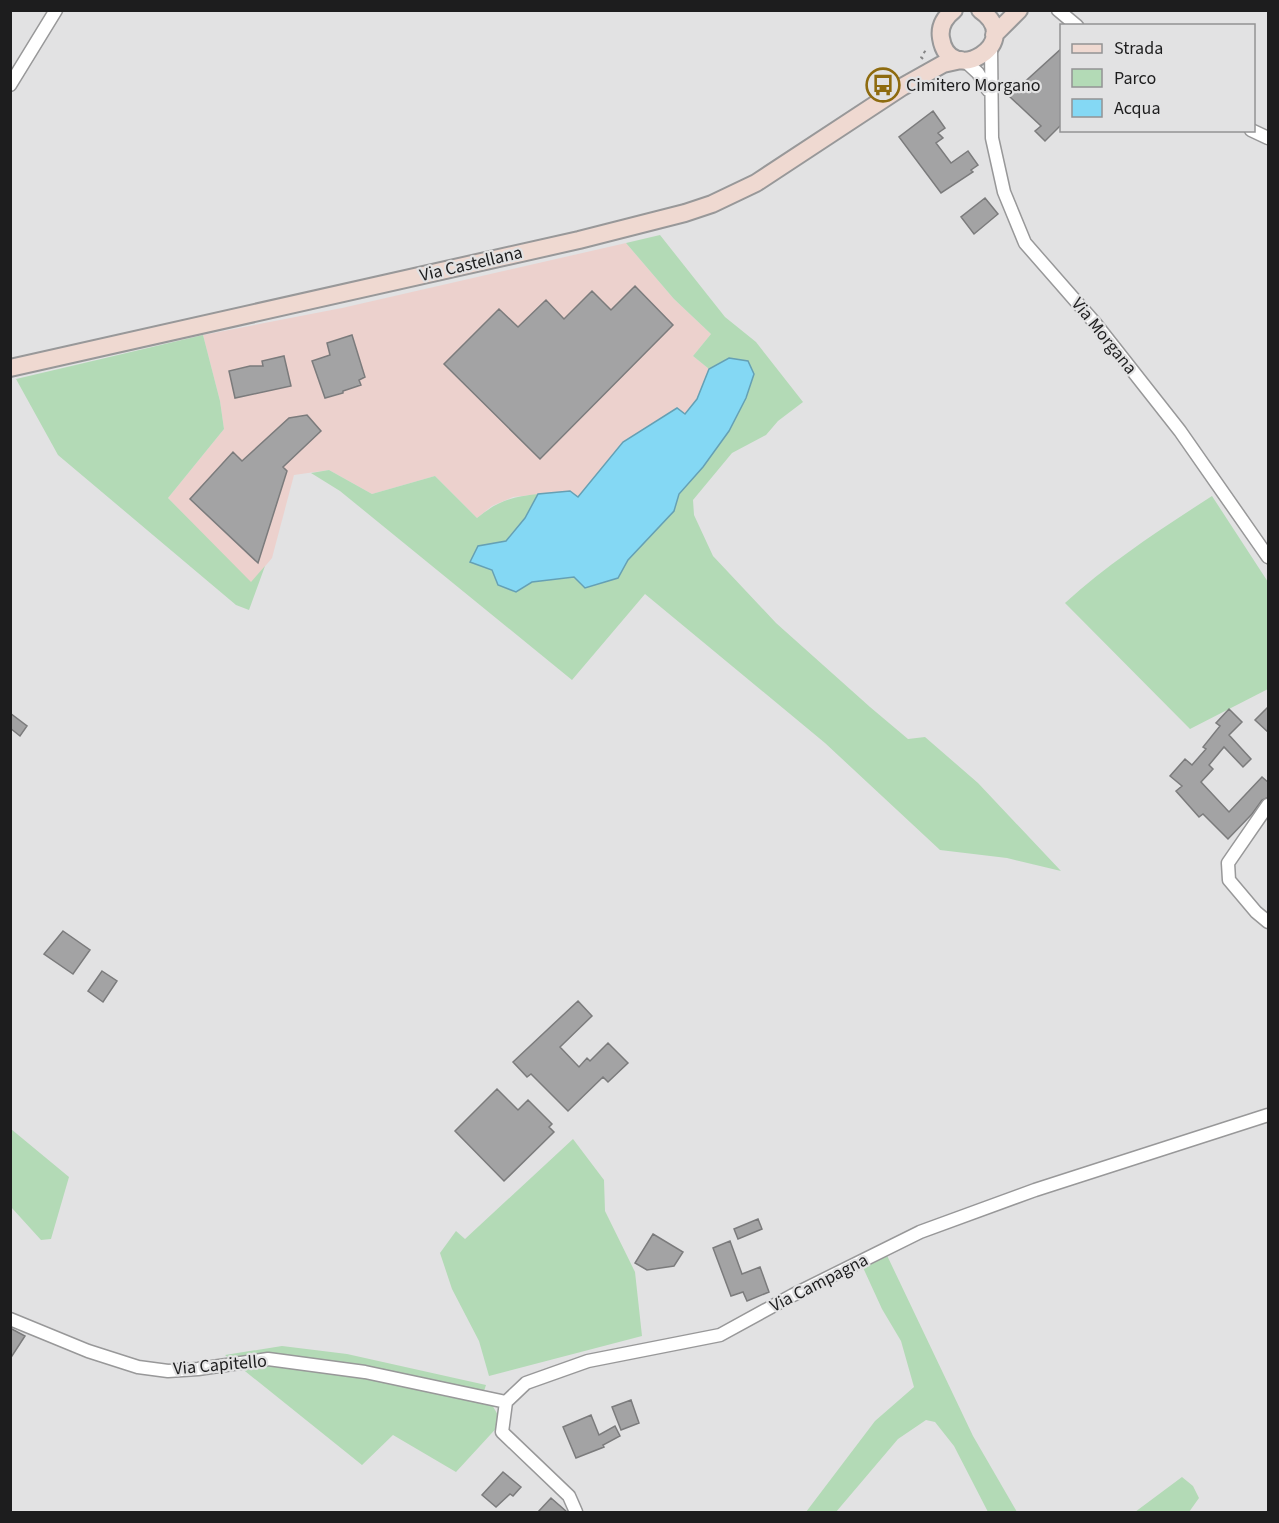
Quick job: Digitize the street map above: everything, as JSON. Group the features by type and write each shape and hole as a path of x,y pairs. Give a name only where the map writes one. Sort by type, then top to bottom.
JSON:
{"main road":[{"path":"981,11 987,10"},
{"path":"993,41 1005,22 1019,10"},
{"path":"981,11 991,21 993,41"},
{"name":"Via Castellana","path":"902,87 923,66 941,38 941,27 950,12"},
{"path":"941,38 948,52 963,61"},
{"name":"Via Castellana","path":"10,368 579,240 685,213 712,204 756,183 902,87 944,64 982,57 993,41"}],"street":[{"path":"10,85 56,10"},
{"path":"1058,10 1075,24"},
{"name":"Via Morgana","path":"993,41 990,94 992,138 1004,192 1025,243 1095,323 1180,431 1269,557"},
{"path":"963,61 978,73 990,94"},
{"path":"1255,132 1269,138"},
{"path":"1269,805 1227,863 1229,879 1256,912 1269,922"},
{"name":"Via Campagna","path":"506,1402 526,1383 588,1361 720,1335 793,1295 920,1232 1035,1190 1269,1115"},
{"name":"Via Capitello","path":"10,1319 88,1351 138,1367 168,1371 268,1359 365,1372 506,1402"},
{"path":"506,1402 502,1432 569,1496 576,1512"}],"shaded area":[{"path":"626,243 674,299 711,334 693,356 709,369 697,399 685,414 623,442 578,498 570,491 513,497 492,506 477,518 435,476 372,494 329,470 294,475 272,558 251,583 168,498 224,429 220,401 203,335 342,308"}],"green space":[{"path":"660,235 725,317 756,342 803,402 778,421 766,435 732,453 693,500 694,515 713,556 776,623 870,707 908,739 925,737 978,783 1061,871 1007,858 940,850 825,743 645,594 572,680 340,491 311,473 329,470 372,494 435,476 477,518 505,501 538,494 525,518 506,541 478,546 471,562 492,570 498,585 515,592 532,582 575,577 618,578 628,560 674,511 679,494 703,467 729,431 746,398 729,358 709,369 693,356 711,334 674,299 626,243"},
{"path":"203,335 220,401 224,429 168,498 251,582 265,566 249,610 236,605 58,455 16,379"},
{"path":"1212,496 1268,582 1268,689 1190,729 1065,603 1118,560"},
{"path":"11,1129 69,1177 51,1239 41,1240 11,1207"},
{"path":"573,1139 604,1180 605,1211 635,1272 642,1336 489,1376 479,1341 452,1289 440,1253 456,1231 465,1239"},
{"path":"883,1247 973,1436 1017,1512 988,1512 954,1446 935,1422 926,1420 898,1439 836,1512 806,1512 875,1421 914,1387 901,1341 882,1309 860,1261"},
{"path":"282,1346 347,1354 486,1385 484,1391 502,1422 456,1472 393,1435 362,1465 225,1355"},
{"path":"1182,1477 1193,1486 1199,1498 1189,1512 1135,1512"}],"water":[{"path":"729,358 748,361 754,374 746,398 729,431 703,467 679,494 674,511 628,560 618,578 585,588 574,577 532,582 516,592 498,585 492,570 470,562 478,546 506,541 525,518 538,494 570,491 578,497 623,442 677,408 685,414 697,399 709,369"}],"building":[{"path":"1060,50 1060,126 1045,141 1035,131 1041,126 1009,96"},
{"path":"933,111 945,128 938,133 943,138 936,143 951,163 968,151 978,165 971,170 973,172 941,193 899,137"},
{"path":"985,198 998,214 974,234 961,217"},
{"path":"635,286 673,325 540,459 444,364 499,309 518,327 546,300 564,319 592,291 611,310"},
{"path":"352,335 365,377 359,380 361,385 325,398 312,361 330,355 327,343"},
{"path":"284,356 291,386 235,398 229,371 250,366 263,366 262,361"},
{"path":"307,415 321,431 283,467 287,471 258,563 190,499 233,452 242,461 289,418"},
{"path":"1269,706 1269,733 1255,720"},
{"path":"1229,709 1242,722 1229,735 1251,759 1243,767 1224,747 1209,765 1213,769 1201,782 1229,812 1262,777 1269,783 1269,797 1262,800 1228,839 1203,814 1199,817 1176,791 1182,786 1170,776 1185,759 1192,765 1206,749 1203,747 1220,726 1216,723"},
{"path":"10,713 27,726 20,736 10,728"},
{"path":"63,931 90,950 73,974 44,954"},
{"path":"102,971 117,981 103,1002 88,991"},
{"path":"578,1001 592,1016 560,1047 579,1067 587,1058 590,1061 608,1043 628,1063 608,1082 603,1077 568,1111 531,1074 527,1077 513,1062"},
{"path":"497,1089 518,1110 528,1100 552,1124 549,1127 554,1132 504,1181 455,1131"},
{"path":"758,1219 762,1229 738,1239 734,1229"},
{"path":"653,1234 683,1252 674,1266 647,1270 635,1263"},
{"path":"730,1241 742,1274 760,1267 769,1292 747,1301 743,1292 731,1296 713,1248"},
{"path":"10,1328 25,1336 10,1359"},
{"path":"631,1400 639,1423 621,1430 612,1407"},
{"path":"591,1415 599,1435 615,1426 620,1436 603,1445 604,1447 576,1458 563,1427"},
{"path":"503,1472 521,1487 513,1496 510,1494 496,1507 482,1495"},
{"path":"551,1498 567,1512 538,1512"}],"place":[{"name":"Cimitero Morgano","path":"883,85"}]}
